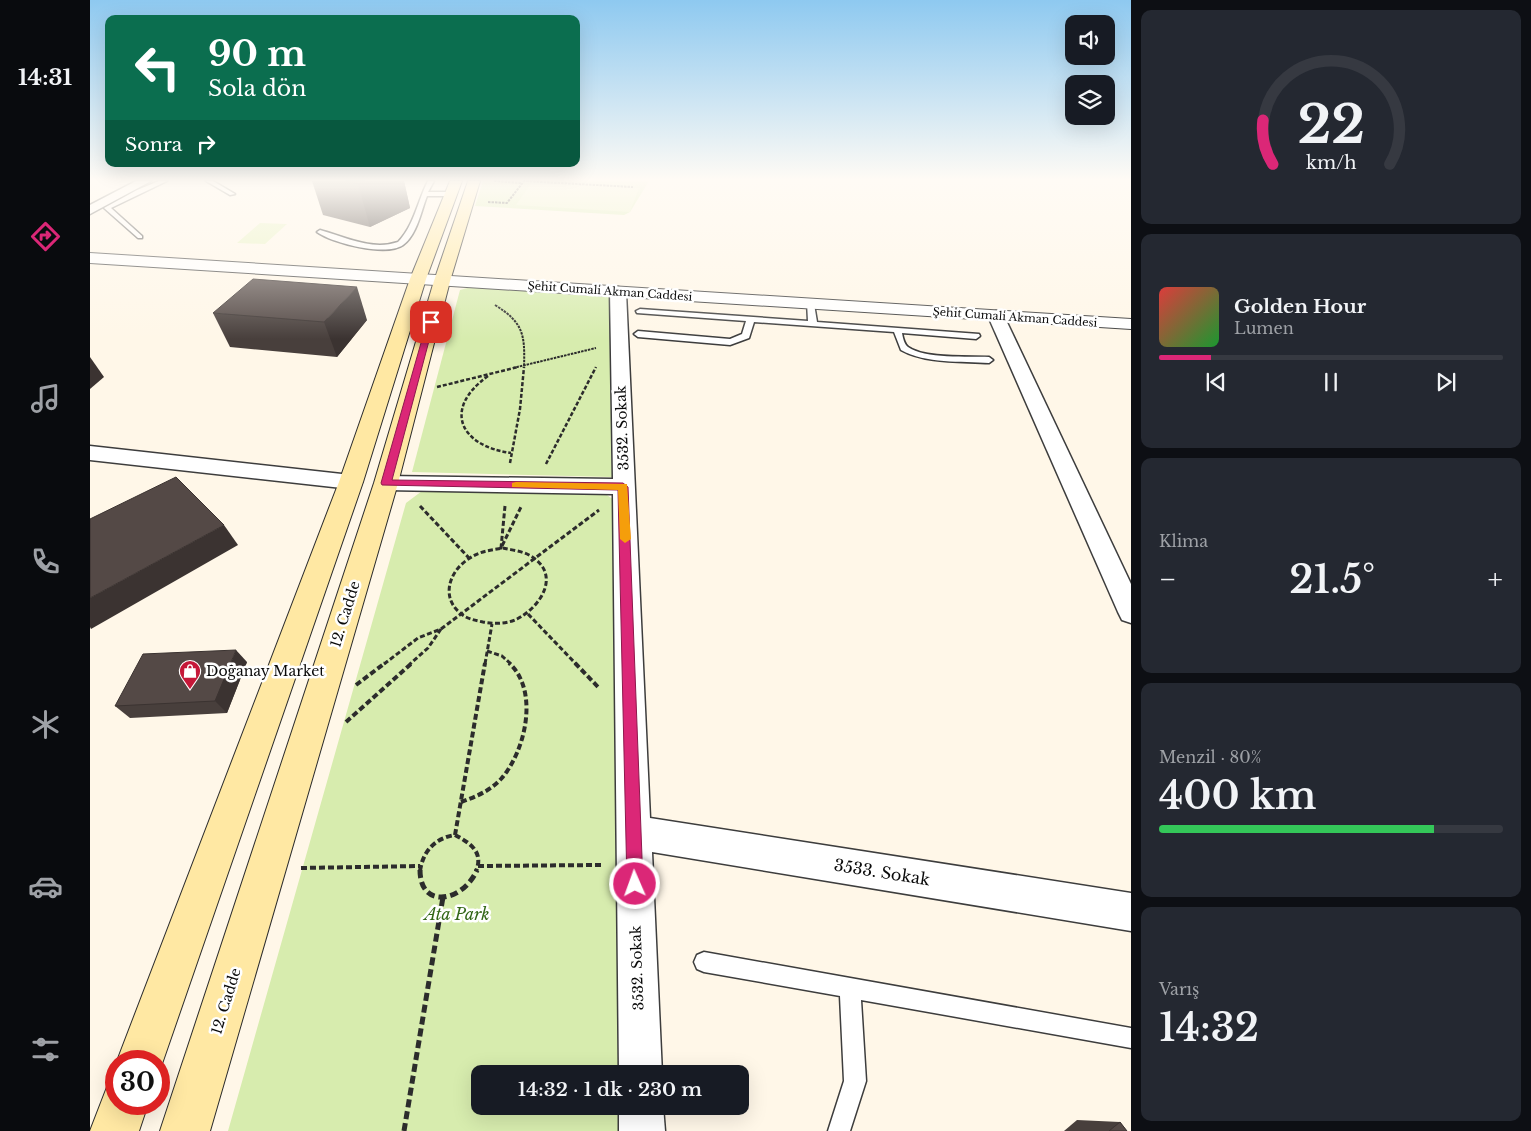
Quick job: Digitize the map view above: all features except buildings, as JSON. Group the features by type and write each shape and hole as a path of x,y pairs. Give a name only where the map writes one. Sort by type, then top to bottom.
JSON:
{"main road":[{"name":"12. Cadde","path":"185,1131 386,483 441,234"},
{"name":"12. Cadde","path":"144,1050 352,482 430,280 451,234"},
{"path":"114,1131 120,1115"}],"street":[{"name":"Şehit Cumali Akman Caddesi","path":"90,258 1131,324"},
{"name":"3532. Sokak","path":"618,292 621,342 623,487 640,1065"},
{"path":"996,316 1131,612"},
{"path":"90,453 352,482"},
{"path":"386,483 623,487"},
{"name":"3533. Sokak","path":"634,849 1131,912"},
{"path":"642,1115 642,1131"}],"lane":[{"path":"136,234 140,237"},
{"path":"326,234 376,248 394,247 401,244 408,234"},
{"path":"810,304 813,324"},
{"path":"640,311 976,336"},
{"path":"621,342 730,342 744,339 749,333 750,320"},
{"path":"897,330 904,348 911,352 926,356 989,360"},
{"path":"704,962 1131,1038"},
{"path":"839,1131 855,1081 850,987"}],"path":[{"path":"492,303 514,319 524,341 525,366 509,468"},
{"path":"430,388 621,342"},
{"path":"544,467 621,342"},
{"path":"492,374 468,392 462,405 461,418 467,432 477,442 492,450 511,454"},
{"path":"501,548 525,499"},
{"path":"501,548 505,500"},
{"path":"416,501 470,558"},
{"path":"341,726 428,648 442,629 601,509"},
{"path":"501,548 516,549 534,558 545,571 548,582 545,594 538,605 528,614 513,621 480,624 455,610 449,599 448,587 452,575 461,564 487,550 501,548"},
{"path":"528,614 631,721"},
{"path":"455,835 492,624"},
{"path":"352,688 418,638 442,629"},
{"path":"460,802 480,796 500,780 512,764 522,742 526,720 525,697 519,678 512,666 501,656 487,651"},
{"path":"455,835 464,837 471,842 476,850 478,866 473,880 466,889 457,894 443,897 429,892 423,886 420,866 423,856 433,844 445,837 455,835"},
{"path":"478,866 634,849"},
{"path":"301,868 420,866"},
{"path":"404,1131 443,897"}],"green space":[{"path":"248,234 276,234 265,244 237,243"},
{"path":"471,287 609,297 612,477 412,472 460,290"},
{"name":"Ata Park","path":"422,491 604,493 614,500 618,1065 471,1065 471,1115 618,1115 618,1131 228,1131 406,503"}],"slow traffic":[{"path":"516,485 623,487 625,539"}],"place":[{"name":"Doğanay Market","path":"190,690"}],"route":[{"path":"431,322 386,483 623,487 635,884"}]}
